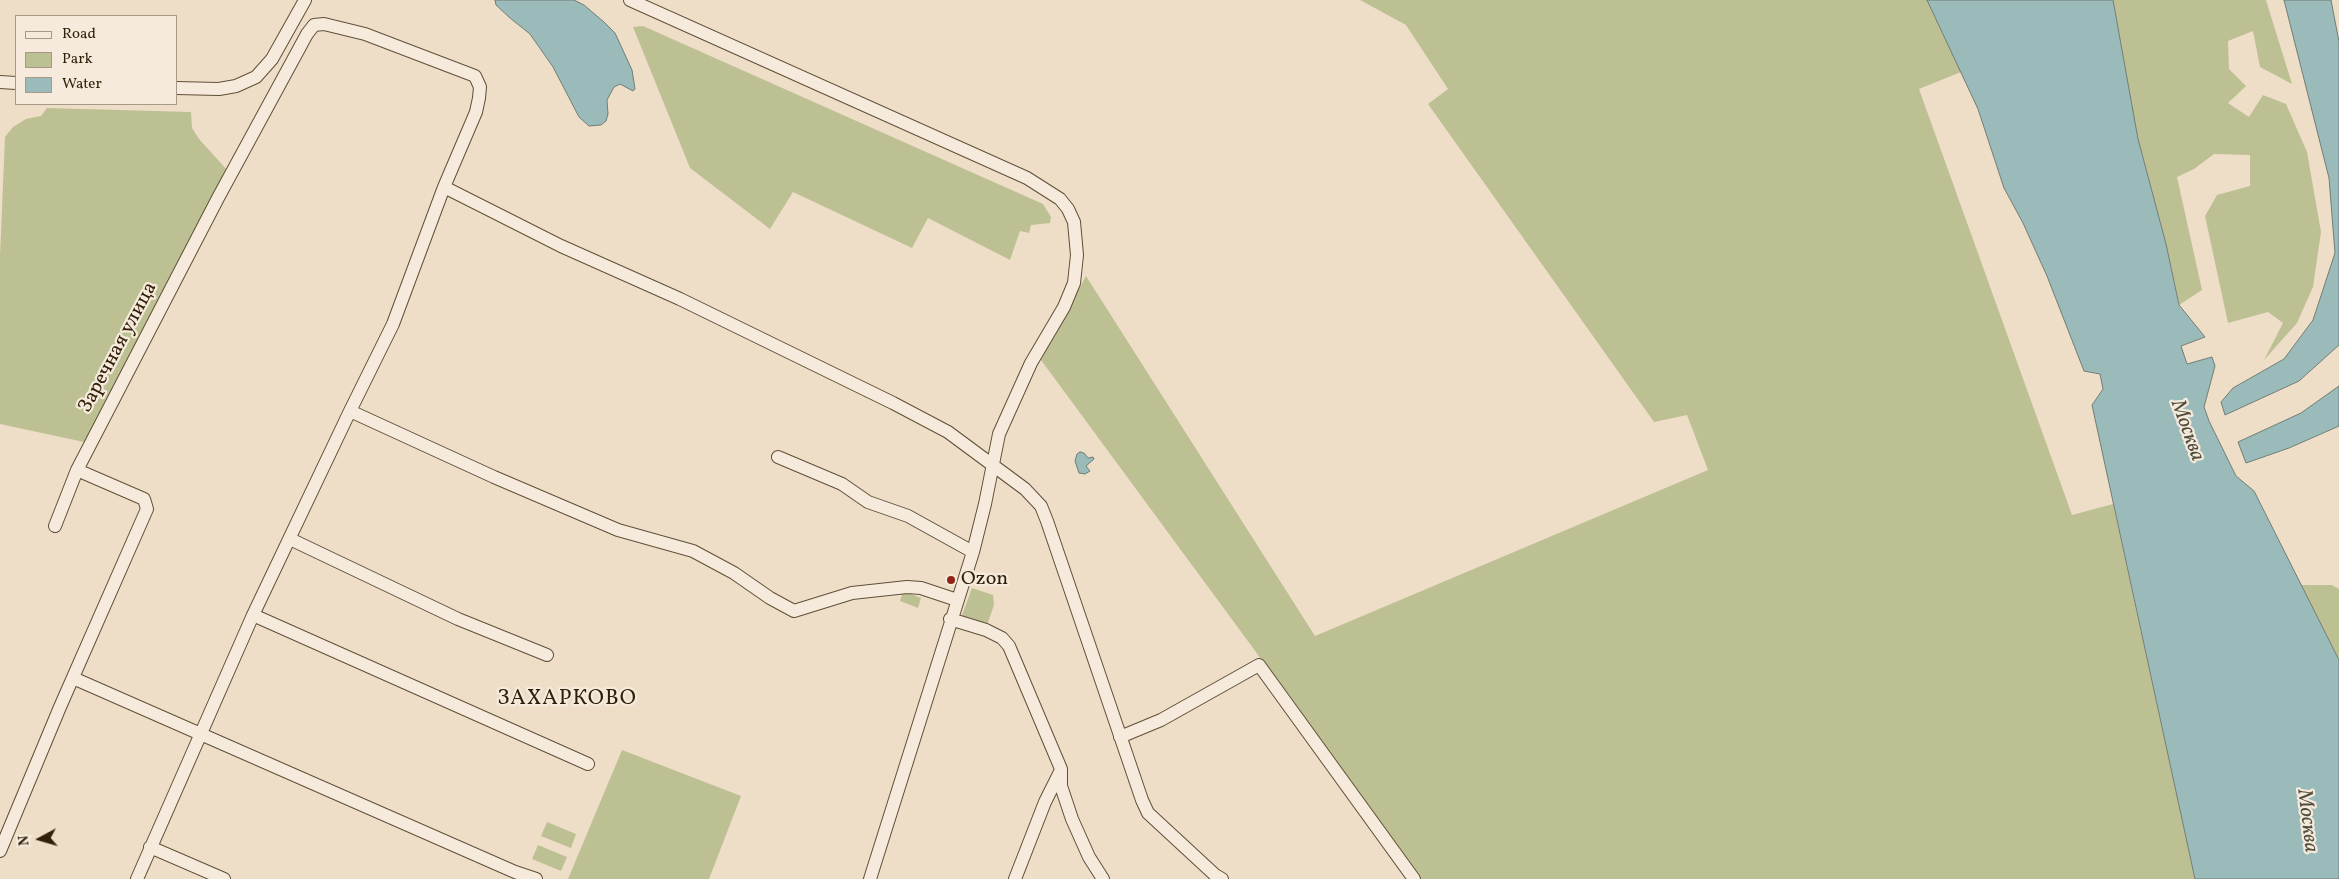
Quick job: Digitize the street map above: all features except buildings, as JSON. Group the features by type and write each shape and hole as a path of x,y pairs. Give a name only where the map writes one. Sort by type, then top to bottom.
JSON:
{"street":[{"path":"178,88 219,89 236,86 256,77 272,59 305,0"},
{"path":"630,0 1027,178 1050,191 1068,210 1074,222 1077,255 1074,283 1064,307 1031,363 998,434 994,467 973,552 950,620 870,879"},
{"name":"Заречная улица","path":"77,470 218,198 307,34 314,25 324,24 365,34 475,76 480,87 476,112 444,187"},
{"path":"0,82 15,83"},
{"path":"137,879 253,615 350,411 394,324 444,187 561,246 680,299 893,403 948,432 1025,488 1041,506 1120,737 1148,812 1215,875 1222,879"},
{"path":"350,411 494,477 618,530 693,551 734,572 770,598 794,612 852,593 907,587 921,588 957,600"},
{"path":"778,457 842,484 868,502 908,516 973,552"},
{"path":"0,851 147,509 144,499 77,470 55,526"},
{"path":"290,540 458,619 547,655"},
{"path":"253,615 588,764"},
{"path":"950,620 986,630 1002,638 1009,646 1061,769 1061,786 1072,819 1089,857 1103,879"},
{"path":"1120,737 1161,720 1259,665 1414,879"},
{"path":"73,678 514,876 536,879"},
{"path":"1015,879 1045,802 1061,769"},
{"path":"150,847 224,879"}],"green space":[{"path":"1360,0 1927,0 1961,72 1919,89 2072,515 2113,504 2195,879 1418,879 1253,648 1041,360 1086,276 1315,636 1708,470 1687,415 1654,422 1428,104 1448,89 1406,25"},
{"path":"2113,0 2266,0 2292,84 2260,67 2253,31 2228,41 2229,69 2246,86 2228,103 2249,117 2263,95 2286,104 2307,152 2321,232 2313,287 2297,323 2264,360 2283,323 2268,312 2228,323 2205,216 2217,195 2250,186 2250,155 2214,154 2194,169 2177,177 2202,290 2179,305 2166,244 2138,139"},
{"path":"643,26 1043,204 1051,217 1050,223 1031,225 1029,233 1020,231 1010,260 928,218 912,248 793,192 770,229 690,168 633,27"},
{"path":"47,108 191,112 192,128 199,139 228,171 84,442 0,424 0,256 5,137 13,127 26,119 41,116"},
{"path":"2301,585 2332,585 2339,589 2339,660"},
{"path":"972,588 993,595 994,605 986,628 961,618"},
{"path":"903,591 921,598 918,608 900,601"},
{"path":"622,750 741,796 709,879 568,879"},
{"path":"547,822 576,834 571,848 541,836"},
{"path":"538,845 567,857 561,871 532,859"}],"water":[{"path":"495,0 574,0 584,5 615,33 632,70 635,89 633,91 620,84 614,87 607,100 608,114 606,121 601,125 589,126 579,117 553,67 530,34 496,5"},
{"name":"Москва","path":"1927,0 2113,0 2138,139 2166,244 2179,305 2205,337 2181,346 2187,364 2212,357 2215,366 2204,407 2209,421 2236,476 2254,491 2339,660 2339,879 2195,879 2092,405 2103,389 2100,374 2084,371 2047,276 2023,223 2004,188 1978,109"},
{"path":"2284,0 2331,0 2339,42 2339,345 2299,381 2225,415 2221,402 2233,388 2284,359 2313,320 2335,253 2329,178"},
{"path":"2339,386 2339,426 2289,448 2246,463 2238,442 2301,413"},
{"path":"1080,452 1084,453 1088,458 1093,457 1094,459 1086,466 1090,471 1085,474 1079,473 1075,461 1077,454"}],"place":[{"name":"Ozon","path":"951,580"}],"district":[{"name":"ЗАХАРКОВО","path":"567,700"}]}
